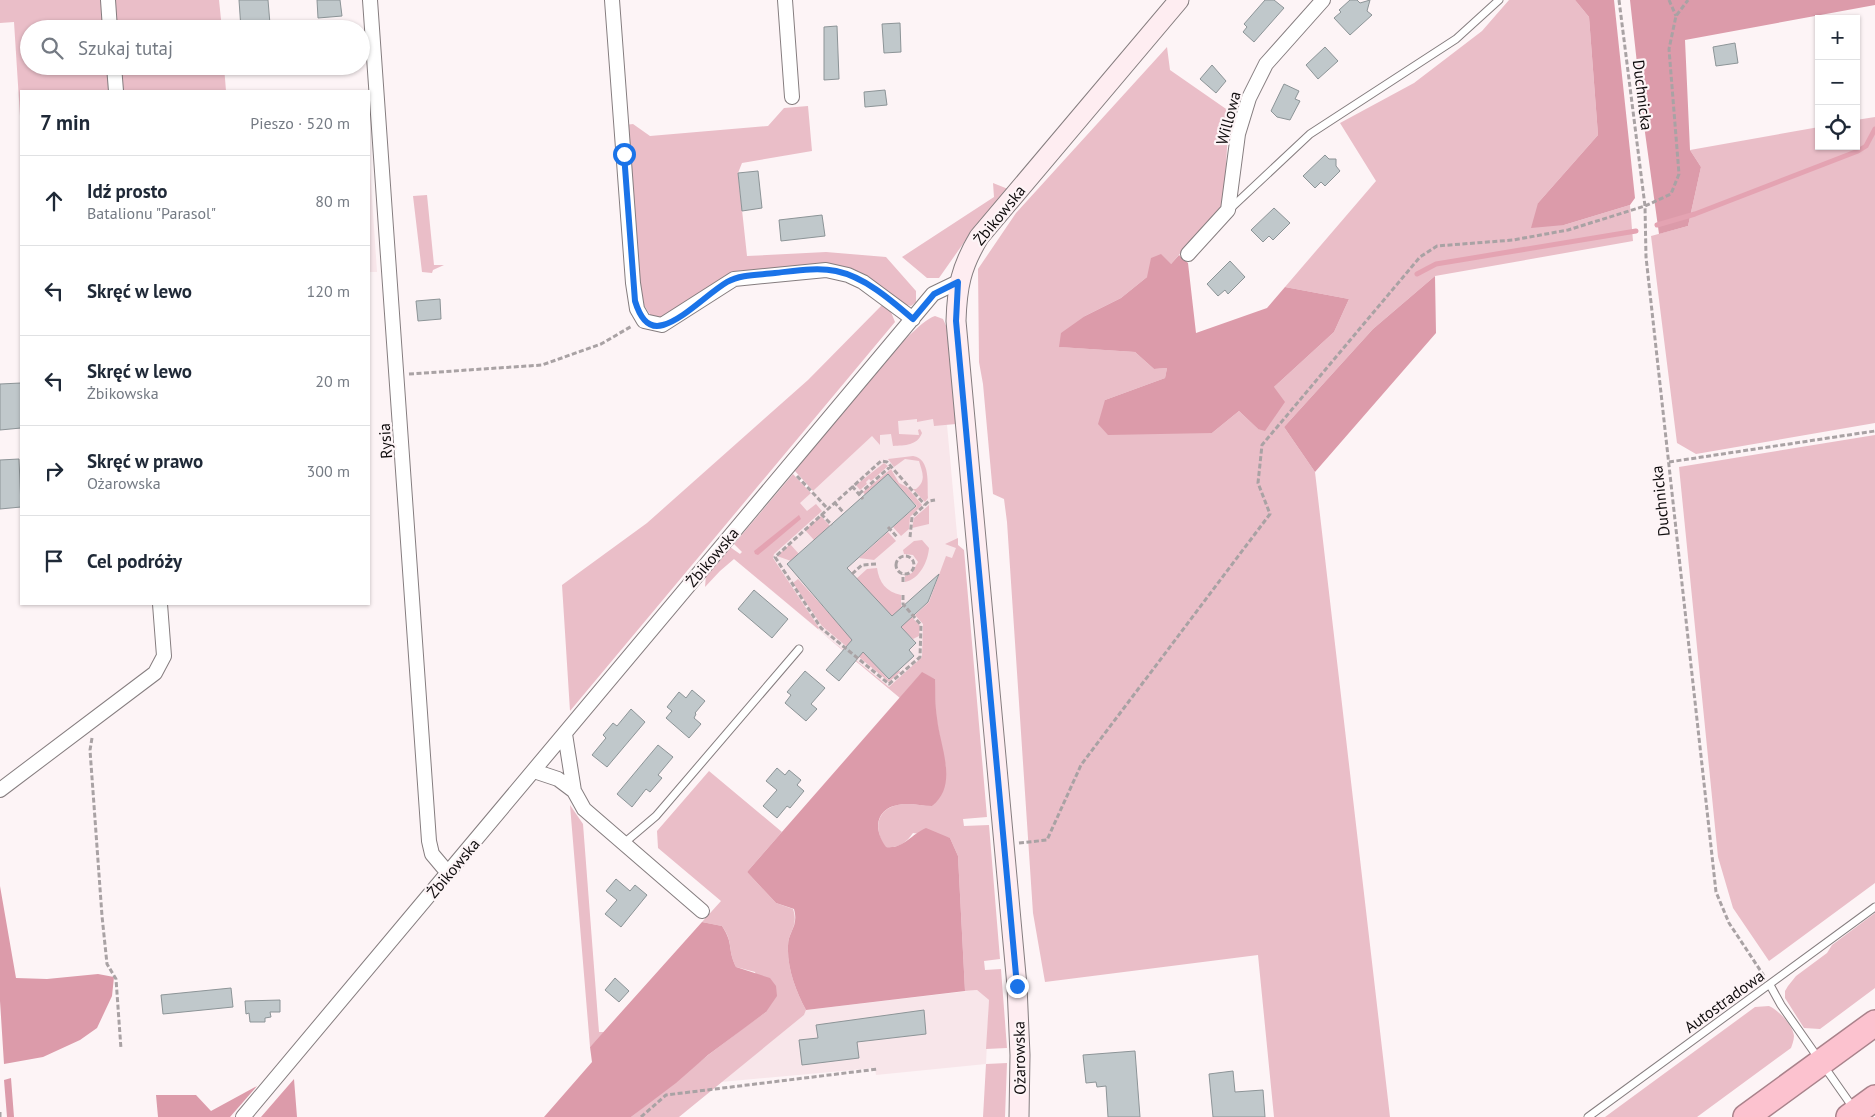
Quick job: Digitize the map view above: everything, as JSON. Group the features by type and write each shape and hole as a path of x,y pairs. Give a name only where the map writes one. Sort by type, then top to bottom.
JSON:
{"highway":[{"path":"1746,1117 1875,1023"}],"main road":[{"name":"Żbikowska","path":"958,282 967,256 979,238 1179,0"},
{"name":"Ożarowska","path":"958,282 956,321 1017,986 1020,1054 1019,1117"}],"street":[{"path":"108,0 109,20"},
{"name":"Rysia","path":"370,0 430,848 432,854 448,873"},
{"path":"612,0 633,283 637,309 644,321 662,325 727,282 740,276 826,270 848,275 863,282 913,319"},
{"path":"785,0 792,98"},
{"name":"Willowa","path":"1228,210 1238,134 1249,98 1266,64 1323,0"},
{"path":"115,75 116,90"},
{"path":"1188,254 1228,210"},
{"name":"Żbikowska","path":"243,1117 934,294 958,282"},
{"path":"0,790 155,673 164,656 160,605"},
{"path":"565,734 574,791 584,809 702,911"},
{"path":"534,771 558,779 574,791"}],"lane":[{"path":"1228,210 1310,134 1456,39 1499,0"},
{"path":"624,844 656,816 799,649"},
{"name":"Autostradowa","path":"1588,1117 1875,907"},
{"path":"1770,985 1781,1005 1821,1063 1860,1109"}],"path":[{"name":"Duchnicka","path":"1619,0 1645,206 1646,256 1716,892 1729,923 1770,985"},
{"path":"1669,0 1676,16"},
{"path":"1004,844 1047,840 1081,765 1270,514 1258,482 1262,445 1420,257 1437,246 1513,240 1559,232 1645,206 1671,194 1679,174 1669,49 1676,16 1688,0"},
{"path":"398,376 542,364 601,344 627,328 644,321"},
{"path":"1668,462 1875,431"},
{"path":"903,594 903,604 921,625 920,657 889,684 822,628 775,559 776,554 878,462 886,461 925,505"},
{"path":"788,466 827,508"},
{"path":"859,494 891,466"},
{"path":"852,486 863,499"},
{"path":"910,537 912,517 925,505 935,500"},
{"path":"834,502 844,513"},
{"path":"821,514 832,525"},
{"path":"888,527 898,538"},
{"path":"903,555 910,557 914,563 912,570 903,574 898,571 895,565 903,555"},
{"path":"852,574 862,565 876,564"},
{"path":"903,574 903,582"},
{"path":"97,716 90,750 101,907 107,964 116,979 121,1049"},
{"path":"641,1117 666,1095 878,1069"},
{"path":"0,1112 0,1117"}],"shaded area":[{"path":"0,0 103,0 105,20 20,20 20,75 111,75 112,90 20,90 20,116 14,22 0,23"},
{"path":"113,0 219,0 221,20 114,20"},
{"path":"1509,0 1575,0 1589,17 1598,135 1538,203 1564,225 1630,205 1633,241 1435,276 1373,329 1284,427 1315,472 1390,1117 1274,1117 1258,955 1045,982 1033,913 1007,522 1004,499 993,494 983,384 979,362 978,269 1016,213 1167,47 1170,70 1229,111 1224,203 1171,264 1147,277 1121,298 1085,316 1060,347 1135,352 1154,369 1167,368 1165,378 1105,400 1212,433 1239,411 1258,429 1274,387 1334,332 1349,299 1285,287 1376,181 1340,123 1414,83 1482,31"},
{"path":"1575,0 1614,0 1635,198 1630,205 1564,225 1531,228 1538,203 1598,135 1589,17"},
{"path":"1630,0 1875,0 1875,5 1685,40 1690,150 1701,167 1688,226 1659,234 1643,118"},
{"path":"119,75 225,75 226,90 121,90"},
{"path":"808,106 812,151 742,163 738,173 747,256 826,252 886,257 916,291 916,302 911,306 904,304 860,275 836,265 810,265 736,271 660,318 651,316 638,296 625,125 633,124 650,136 768,126 784,108"},
{"path":"1875,117 1875,423 1696,454 1677,443 1651,236 1688,226 1701,167 1690,150 1815,128 1815,150 1860,150 1860,119"},
{"path":"370,167 377,272 370,272"},
{"path":"993,183 1008,189 972,231 939,278 927,278 902,257 994,197"},
{"path":"427,195 434,265 444,265 433,270 432,273 422,272 413,196"},
{"path":"1161,254 1171,264 1179,255 1188,263 1196,333 1267,308 1285,287 1349,299 1334,332 1274,387 1285,402 1265,431 1258,429 1239,411 1212,433 1108,435 1098,424 1105,400 1165,378 1167,368 1154,369 1135,352 1059,347 1061,333 1085,316 1121,298 1147,277 1151,258"},
{"path":"1435,276 1436,333 1315,472 1284,427 1373,329"},
{"path":"882,305 891,312 895,322 570,711 562,585 647,523 808,380"},
{"path":"935,316 943,319 947,328 956,424 934,426 933,419 917,422 917,419 898,421 899,434 919,435 918,430 920,429 922,433 920,437 914,443 893,446 891,434 880,435 880,445 872,436 813,491 795,471 885,361 922,324"},
{"path":"923,409 947,425 958,545 922,672 900,698 734,559 813,491 887,421"},
{"path":"1875,435 1875,883 1769,961 1733,908 1718,857 1679,467"},
{"path":"913,456 923,462 927,473 928,498 925,502 913,489 919,486 923,479 919,461 905,459 894,467 888,459"},
{"path":"884,463 888,466 871,481 869,479 866,482 867,484 860,490 856,485"},
{"path":"891,469 899,483 907,487 922,505 910,517 909,529 901,536 893,527 917,506 888,474 865,495 863,492"},
{"path":"793,474 811,493 800,503 807,511 816,504 822,511 774,554 773,558 818,629 734,559 705,587 706,575 730,547 740,554 742,552 734,544"},
{"path":"929,505 929,524 912,528 914,518"},
{"path":"799,515 801,519 758,555 755,554 754,551"},
{"path":"821,516 830,526 814,540 805,530"},
{"path":"888,532 896,541 874,560 859,558"},
{"path":"958,538 958,545 964,550 987,817 963,819 964,826 989,825 1000,959 984,961 985,970 1001,969 1007,1048 986,1049 989,1000 977,990 965,991 958,856 950,838 913,833 901,844 894,847 885,847 879,831 880,817 890,808 907,804 932,806 946,768 936,718 935,679 922,673 900,698 822,633 889,687 922,657 923,624 915,615 929,602 946,556 952,558 956,548 945,544"},
{"path":"922,540 929,548 925,564 915,577 905,582 905,576 912,573 918,562 913,555 904,554 903,550 914,541"},
{"path":"790,544 799,554 791,561 777,556"},
{"path":"877,568 879,578 884,586 901,595 901,605 920,626 919,636 913,639 904,631 856,579 867,569"},
{"path":"798,579 888,679 899,670 900,672 889,682 822,626 793,583"},
{"path":"922,672 935,679 936,713 946,765 945,787 940,797 932,806 897,805 884,812 878,824 881,839 886,847 898,846 926,828 950,838 958,856 965,991 806,1010 796,987 789,963 788,941 795,920 794,909 776,903 747,872"},
{"path":"709,771 782,832 747,872 776,903 793,909 795,920 788,941 789,963 796,987 806,1010 804,1015 679,1117 631,1117 714,1050 766,1012 755,972 736,967 728,937 722,926 702,922 721,901 658,848 657,831"},
{"path":"570,805 583,824 599,1032 604,1032 590,1047"},
{"path":"0,886 16,978 47,979 98,974 114,977 112,996 97,1028 80,1040 43,1057 4,1064 0,1001"},
{"path":"1875,913 1875,988 1820,1029 1804,1028 1785,998 1785,991 1788,986 1796,976 1827,953 1832,945"},
{"path":"702,922 722,926 728,937 736,967 770,978 776,986 777,996 766,1012 708,1055 676,1083 631,1117 544,1117 592,1062 590,1047"},
{"path":"977,990 989,1000 986,1064 876,1075 875,1068 721,1082 804,1015 806,1010"},
{"path":"1769,1006 1781,1014 1791,1027 1794,1036 1791,1048 1697,1117 1605,1117 1755,1007"},
{"path":"1007,1063 1005,1117 983,1117 986,1064"},
{"path":"11,1078 14,1117 7,1117 4,1080"},
{"path":"294,1079 297,1117 261,1117"},
{"path":"257,1086 230,1117 158,1117 156,1095 196,1095 211,1111"}],"building":[{"path":"239,0 268,0 270,20 240,20"},
{"path":"317,0 340,0 342,16 318,18"},
{"path":"1265,0 1274,0 1284,8 1254,42 1243,32 1247,27 1244,24"},
{"path":"1350,0 1357,0 1360,3 1370,0 1367,11 1372,15 1350,35 1334,18 1341,12 1339,10"},
{"path":"900,23 901,52 884,53 882,24"},
{"path":"837,26 839,79 824,80 824,27"},
{"path":"1735,43 1738,63 1716,66 1713,47"},
{"path":"1325,47 1338,61 1318,79 1306,65"},
{"path":"1212,65 1226,81 1216,93 1200,79"},
{"path":"1284,84 1299,91 1295,99 1300,101 1290,120 1277,117 1271,111"},
{"path":"885,90 887,105 865,107 864,92"},
{"path":"1325,155 1329,159 1336,159 1336,166 1340,171 1325,186 1321,182 1315,188 1303,176"},
{"path":"758,171 762,208 742,211 738,173"},
{"path":"1274,208 1290,223 1273,240 1269,236 1263,242 1251,230"},
{"path":"822,215 825,236 781,241 779,220"},
{"path":"1230,261 1245,277 1228,294 1225,290 1218,296 1207,284"},
{"path":"440,299 441,319 418,321 416,301"},
{"path":"20,383 20,428 0,430 0,384"},
{"path":"19,459 20,507 0,509 0,460"},
{"path":"888,474 916,506 847,568 892,616 939,574 928,602 901,627 916,643 909,650 914,656 889,679 863,652 839,681 826,670 852,640 787,564"},
{"path":"754,590 788,619 772,638 738,609"},
{"path":"805,671 825,688 811,704 817,709 806,721 785,703 791,695 787,692"},
{"path":"692,690 705,701 695,713 694,718 701,724 689,738 666,718 672,711 667,707 679,692 686,698"},
{"path":"631,709 645,722 607,767 592,755 606,738 603,735 613,723 617,726"},
{"path":"658,745 673,757 658,775 662,778 650,792 646,789 632,807 617,794"},
{"path":"777,768 785,775 789,770 801,780 797,785 804,791 790,808 787,806 777,818 763,806 777,790 766,781"},
{"path":"616,879 630,891 635,885 647,895 621,927 605,914 617,900 606,891"},
{"path":"615,978 629,991 619,1002 605,990"},
{"path":"231,988 233,1007 163,1014 161,995"},
{"path":"280,1000 280,1012 270,1012 271,1017 265,1018 265,1022 250,1022 249,1013 246,1014 245,1001"},
{"path":"924,1010 926,1034 857,1042 859,1058 802,1065 799,1040 818,1038 816,1025"},
{"path":"1135,1051 1140,1117 1108,1117 1106,1086 1097,1087 1096,1082 1086,1083 1083,1055"},
{"path":"1233,1071 1235,1092 1263,1090 1265,1117 1213,1117 1209,1074"}],"waterway":[{"path":"1657,225 1695,214 1858,151 1866,146 1875,129"},
{"path":"1417,274 1436,264 1636,231"}],"route":[{"path":"624,154 635,301 640,316 644,321 654,325 662,325 672,320 727,282 740,276 826,270 836,271 863,282 913,319 934,294 958,282 956,321 976,522 1017,986"}]}
